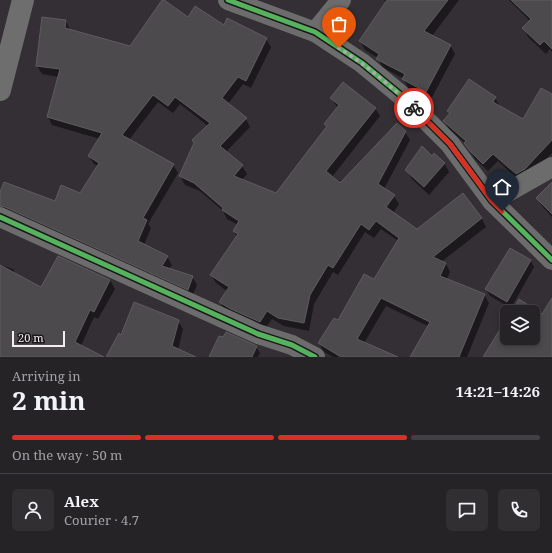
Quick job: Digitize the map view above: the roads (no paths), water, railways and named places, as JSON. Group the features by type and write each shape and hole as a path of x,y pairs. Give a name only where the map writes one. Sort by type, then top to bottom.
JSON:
{"main road":[{"path":"0,90 22,0"}],"street":[{"path":"228,0 315,32 362,63 402,96 450,144 492,201 552,260"},
{"path":"315,32 340,0"},
{"path":"492,201 552,167"},
{"path":"0,217 258,334 292,345 315,357"}]}
